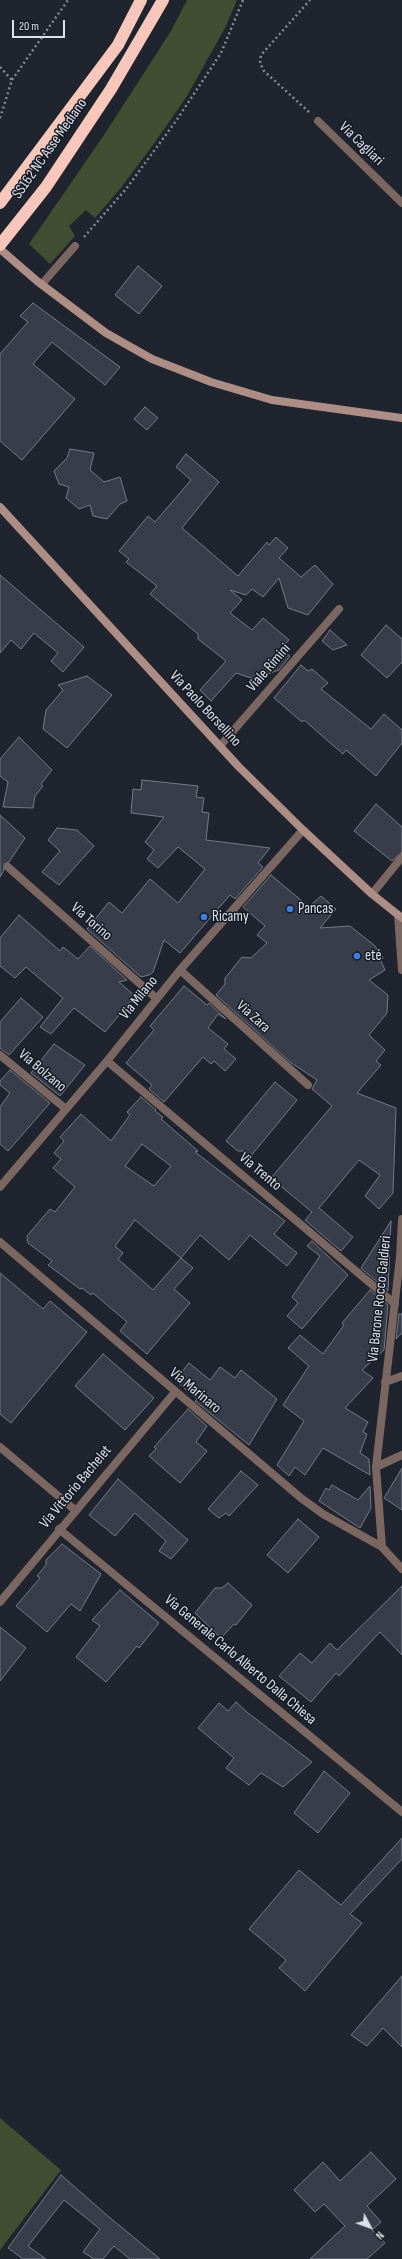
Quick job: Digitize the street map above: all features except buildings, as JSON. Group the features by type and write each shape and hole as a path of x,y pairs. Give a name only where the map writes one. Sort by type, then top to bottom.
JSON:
{"highway":[{"name":"SS162 NC Asse Mediano","path":"0,203 118,45 141,0"},
{"name":"SS162 NC Asse Mediano","path":"0,245 46,187 111,89 163,0"}],"street":[{"name":"Via Cagliari","path":"318,121 402,203"},
{"path":"42,284 75,246"},
{"path":"0,249 42,284 106,333 152,359 211,382 272,400 402,418"},
{"name":"Via Paolo Borsellino","path":"0,507 220,746 303,830 372,894 400,916"},
{"name":"Viale Rimini","path":"220,746 339,609"},
{"name":"Via Milano","path":"0,1187 107,1061 156,998 303,830"},
{"path":"372,894 402,857"},
{"name":"Via Torino","path":"8,867 156,998"},
{"path":"400,916 402,970"},
{"name":"Via Zara","path":"180,970 308,1085"},
{"name":"Via Bolzano","path":"0,1055 66,1109"},
{"name":"Via Trento","path":"107,1061 394,1304"},
{"name":"Via Barone Rocco Galdieri","path":"382,1547 376,1467 394,1304 401,1258 402,1219"},
{"name":"Via Marinaro","path":"0,1242 175,1392 302,1498 323,1514 382,1547"},
{"name":"Via Barone Rocco Galdieri","path":"385,1382 402,1376"},
{"name":"Via Vittorio Bachelet","path":"0,1602 59,1529 175,1392"},
{"path":"0,1447 75,1510"},
{"path":"376,1467 402,1455"},
{"name":"Via Generale Carlo Alberto Dalla Chiesa","path":"59,1529 402,1812"},
{"path":"382,1547 402,1569"}],"path":[{"path":"0,118 12,80 68,0"},
{"path":"75,246 126,189 176,121 221,53 243,0"},
{"path":"310,0 261,55 260,63 264,71 318,121"},
{"path":"0,67 12,80"}],"green space":[{"path":"187,0 237,0 225,28 187,96 153,145 120,189 95,218 86,210 69,226 75,236 50,264 29,244 104,135 171,31"},
{"path":"0,2118 61,2170 0,2250"}],"place":[{"name":"Pancas","path":"290,909"},
{"name":"Ricamy","path":"204,917"},
{"name":"eté","path":"357,956"}]}
